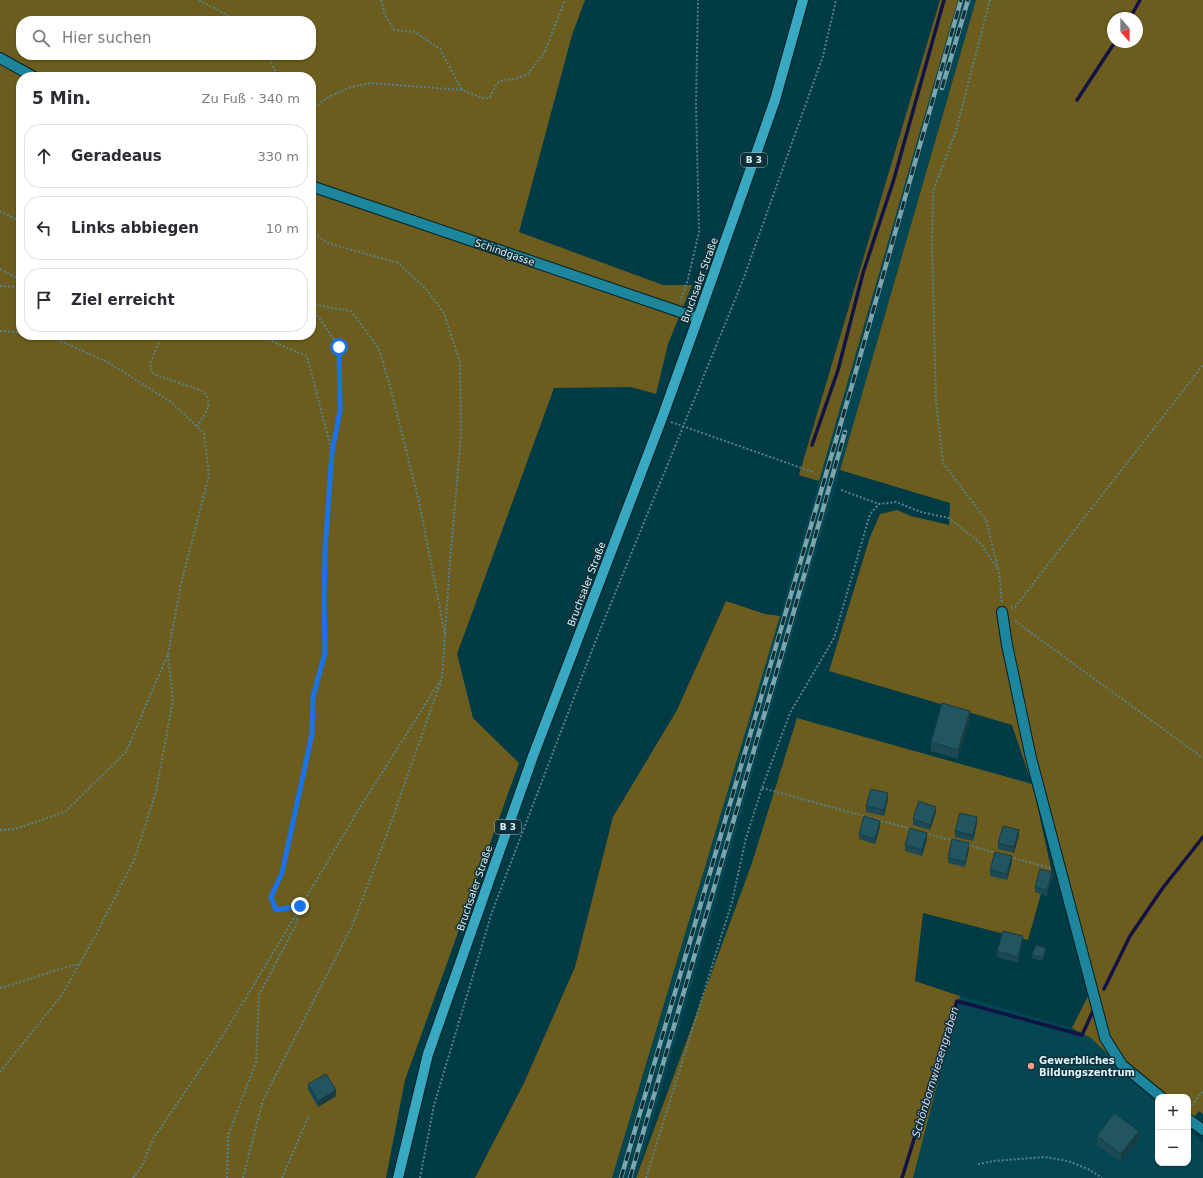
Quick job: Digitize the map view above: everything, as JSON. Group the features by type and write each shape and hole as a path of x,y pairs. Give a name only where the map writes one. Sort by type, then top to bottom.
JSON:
{"main road":[{"name":"Bruchsaler Straße","path":"398,1178 428,1054 533,756 662,418 698,318 775,100 803,0"}],"street":[{"path":"0,58 25,72"},
{"name":"Schindgasse","path":"316,188 698,318"},
{"path":"1002,612 1031,758 1105,1038 1122,1065 1157,1094"},
{"path":"1191,1121 1203,1130"}],"path":[{"path":"199,0 229,16"},
{"path":"381,0 385,15 394,30 415,32 440,49 462,90"},
{"path":"316,106 327,98 348,88 370,83 462,90 485,99 490,97 497,83 503,80 516,79 528,74 544,53 565,0"},
{"path":"677,311 688,279 699,232 696,104 698,0"},
{"path":"420,1178 434,1105 492,912 596,640 746,272 823,56 836,0"},
{"path":"990,0 955,134 934,191 932,245 936,401 943,463 986,520 999,571 1002,612 1203,758"},
{"path":"270,60 276,72"},
{"path":"0,211 16,219"},
{"path":"243,1178 263,1100 353,924 383,845 442,678 461,436 460,362 444,313 426,289 398,263 327,243 316,235"},
{"path":"0,269 16,277"},
{"path":"0,286 16,287"},
{"path":"316,306 351,311 379,349 401,427 418,501 445,637"},
{"path":"300,906 276,910 271,897 282,873 288,846 312,734 313,697 325,653 325,551 330,501 332,452 340,411 339,347 316,312"},
{"path":"0,331 16,332"},
{"path":"0,830 14,828 65,812 126,752 168,654 182,577 209,475 204,433 171,402 109,363 59,340"},
{"path":"160,340 150,364 152,372 200,390 206,394 209,399 209,406 197,426"},
{"path":"269,340 307,356 332,452"},
{"path":"1002,612 1015,607 1203,365"},
{"path":"662,418 814,472"},
{"path":"841,490 879,504 896,502 921,512 949,518 981,544 999,571"},
{"path":"646,1178 732,902 746,838 762,788 790,713 834,638 870,514 879,504"},
{"path":"0,1072 61,996 98,931 134,860 156,792 173,700 168,654"},
{"path":"133,1178 142,1166 153,1139 216,1046 375,783 442,678"},
{"path":"762,788 912,829"},
{"path":"919,832 957,842"},
{"path":"964,844 1002,854"},
{"path":"1010,857 1061,871"},
{"path":"227,1178 228,1136 256,1062 259,995 296,925 300,906"},
{"path":"0,988 55,969 80,964"},
{"path":"1191,1106 1203,1091"},
{"path":"282,1178 309,1115"},
{"path":"978,1164 994,1161 1045,1157 1068,1161 1090,1170 1102,1178"}],"shaded area":[{"path":"0,0 585,0 572,35 519,232 663,285 692,285 668,344 656,394 631,387 554,388 457,654 473,718 519,763 405,1080 386,1178 0,1178"},
{"path":"940,0 958,0 819,481 799,475"},
{"path":"958,0 976,0 636,1178 612,1178 780,616"},
{"path":"976,0 1203,0 1203,1114 1199,1111 1191,1121 1191,1094 1155,1094 1155,1098 1091,1038 1072,1028 1095,982 1034,790 1053,878 1046,876 1028,940 923,913 915,981 960,996 913,1178 636,1178 752,863 797,718 1032,784 1012,725 829,671 870,537 880,514 897,510 911,516 949,525 950,503 840,470"},
{"path":"726,601 765,614 780,616 612,1178 475,1178 524,1083 575,967 613,817 677,710"},
{"name":"Gewerbliches Bildungszentrum","path":"960,996 1072,1028 1091,1038 1155,1098 1155,1166 1191,1166 1191,1132 1203,1142 1203,1178 913,1178"}],"building":[{"path":"942,703 970,711 958,750 931,742"},
{"path":"871,789 888,793 884,810 866,806"},
{"path":"919,801 936,807 930,825 913,819"},
{"path":"960,813 977,817 973,835 955,831"},
{"path":"864,816 880,821 875,839 859,834"},
{"path":"1003,826 1019,830 1014,847 998,843"},
{"path":"910,828 927,833 922,850 905,845"},
{"path":"952,839 969,843 965,862 948,858"},
{"path":"995,852 1012,856 1007,874 990,870"},
{"path":"1040,869 1052,872 1047,890 1035,887"},
{"path":"1003,931 1023,936 1018,957 997,951"},
{"path":"1036,945 1046,948 1043,958 1032,955"},
{"path":"326,1074 336,1090 318,1101 308,1084"},
{"path":"1114,1113 1139,1131 1121,1154 1097,1136"}],"waterway":[{"path":"812,445 838,370 863,273 894,179 944,0"},
{"path":"1133,12 1140,0"},
{"path":"1077,100 1111,48"},
{"name":"Schönbornwiesengraben","path":"1104,989 1130,936 1162,889 1203,837"},
{"name":"Schönbornwiesengraben","path":"902,1178 957,1001 1082,1035 1093,1011"}],"railway":[{"path":"621,1178 852,385 961,0"},
{"path":"942,88 968,0"},
{"path":"630,1178 845,432"}],"place":[{"name":"Gewerbliches Bildungszentrum","path":"1031,1066"}],"route":[{"path":"300,906 276,910 271,897 282,873 293,825 312,734 313,697 325,653 325,551 332,452 340,411 339,347"}]}
